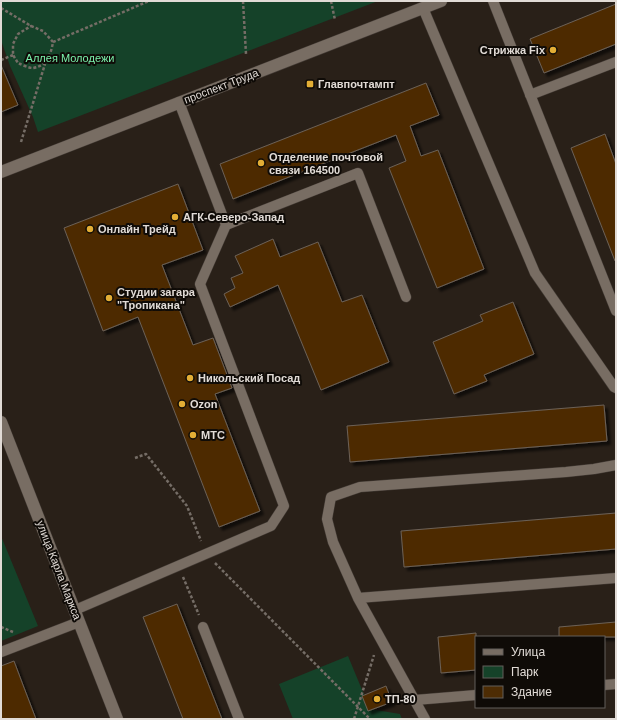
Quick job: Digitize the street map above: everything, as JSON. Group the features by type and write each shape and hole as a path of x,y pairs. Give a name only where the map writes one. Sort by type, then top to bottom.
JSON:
{"street":[{"name":"проспект Труда","path":"1,172 441,1"},
{"name":"улица Карла Маркса","path":"1,422 117,719"}],"lane":[{"path":"493,1 616,311"},
{"path":"424,8 535,273 616,388"},
{"path":"530,95 616,62"},
{"path":"75,610 271,526 284,506 200,284 226,225 179,102"},
{"path":"226,225 358,173 406,296"},
{"path":"425,719 358,598 333,542 327,519 331,497 360,487 566,472 616,465"},
{"path":"358,598 616,578"},
{"path":"1,652 79,622"},
{"path":"203,627 239,719"},
{"path":"605,685 616,684"},
{"path":"415,700 475,695"}],"path":[{"path":"53,42 149,1"},
{"path":"243,1 246,54"},
{"path":"331,1 335,20"},
{"path":"1,8 31,26 43,30 53,42 52,52 45,63 21,142"},
{"path":"31,26 18,34 13,44 13,55 18,63 32,68 45,63"},
{"path":"1,60 13,55"},
{"path":"135,458 146,454 187,506 206,554 370,719"},
{"path":"179,566 203,627"},
{"path":"354,719 380,637"}],"green space":[{"name":"Аллея Молодежи","path":"1,1 378,1 38,132 33,117 10,66 1,40"},
{"path":"1,536 38,626 1,641"},
{"path":"348,656 370,709 400,714 402,719 293,719 279,684"}],"building":[{"path":"616,4 616,44 544,73 530,39"},
{"path":"1,65 18,105 1,112"},
{"path":"426,83 439,115 410,126 421,156 438,150 484,269 437,288 389,168 406,161 396,135 233,199 220,164"},
{"path":"605,134 616,164 616,261 571,148"},
{"path":"178,184 203,250 162,265 193,345 213,338 232,388 215,394 260,511 219,527 138,317 103,331 64,228"},
{"path":"273,239 280,257 318,242 342,302 362,295 389,362 321,390 278,285 230,307 224,294 235,288 231,278 243,273 235,256"},
{"path":"513,302 534,354 484,375 487,381 454,394 433,342 483,321 480,315"},
{"path":"604,405 607,441 350,462 347,426"},
{"path":"616,513 616,549 404,567 401,531"},
{"path":"177,604 222,719 183,719 143,617"},
{"path":"616,622 616,637 559,636 559,627"},
{"path":"476,633 475,670 441,673 438,637"},
{"path":"14,661 36,719 1,719 1,666"},
{"name":"ТП-80","path":"386,686 392,702 368,711 362,696"}],"place":[{"name":"Стрижка Fix","path":"553,50"},
{"name":"Главпочтампт","path":"310,84"},
{"name":"Отделение почтовой связи 164500","path":"261,163"},
{"name":"АГК-Северо-Запад","path":"175,217"},
{"name":"Онлайн Трейд","path":"90,229"},
{"name":"Студии загара \"Тропикана\"","path":"109,298"},
{"name":"Никольский Посад","path":"190,378"},
{"name":"Ozon","path":"182,404"},
{"name":"МТС","path":"193,435"},
{"name":"ТП-80","path":"377,699"}]}
